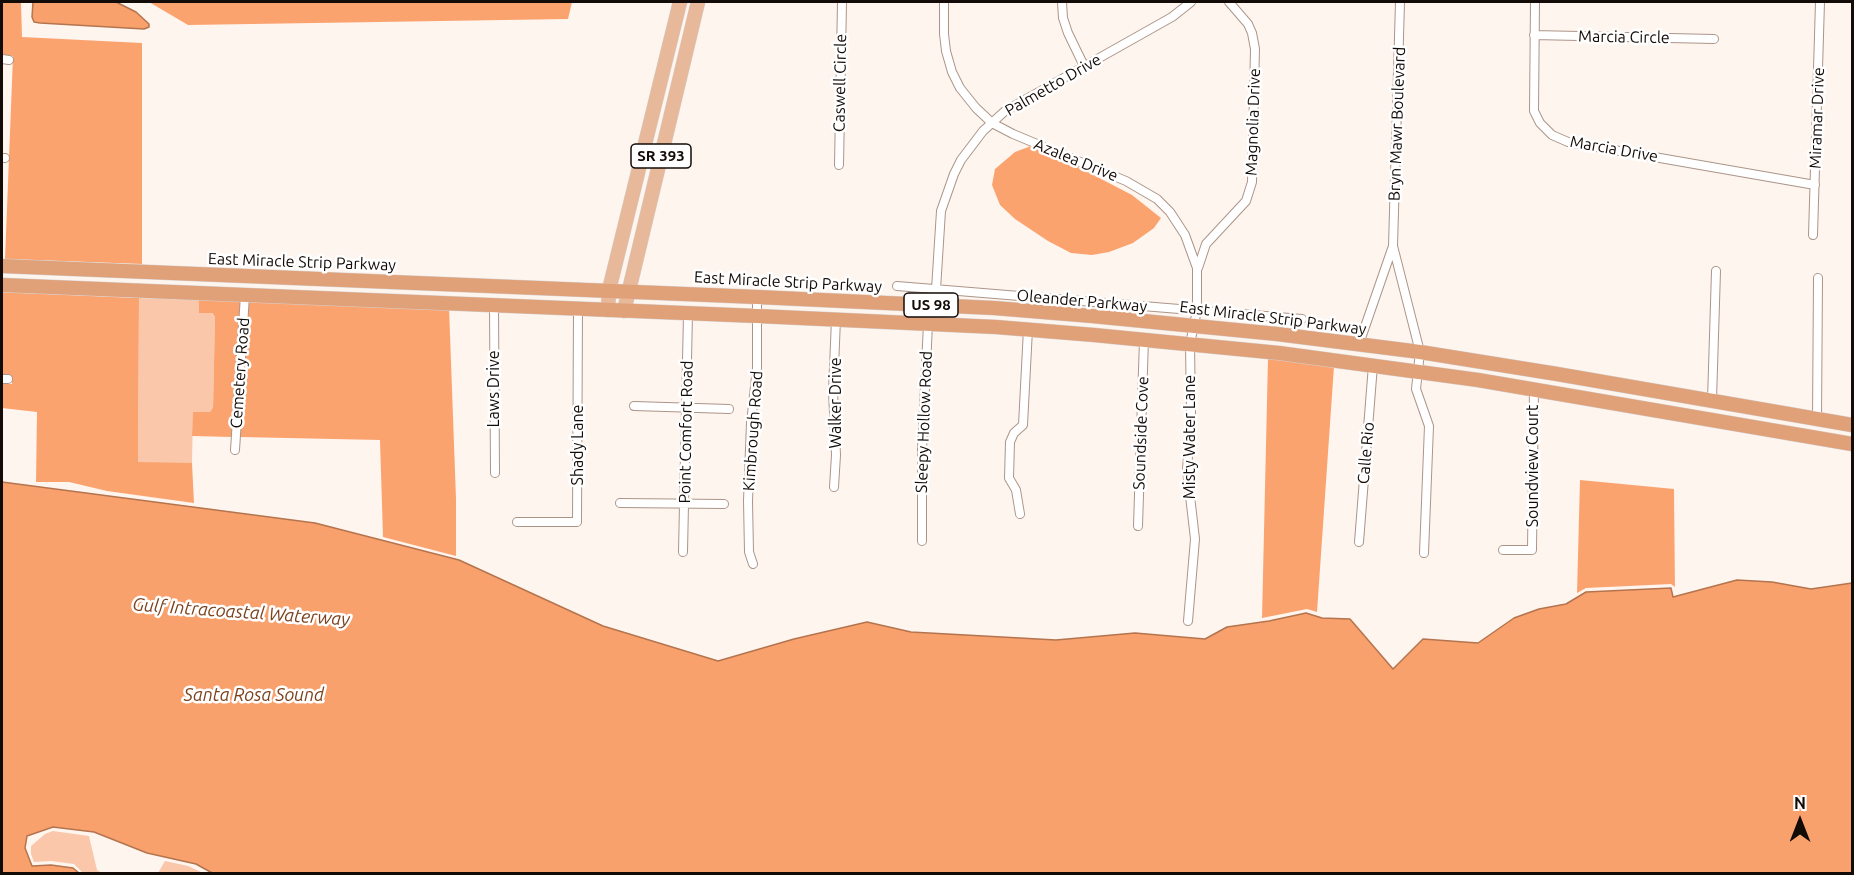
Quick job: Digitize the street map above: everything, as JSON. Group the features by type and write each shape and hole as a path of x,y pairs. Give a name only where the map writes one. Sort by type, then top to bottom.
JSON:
{"highway":[{"name":"East Miracle Strip Parkway","path":"2,266 609,290 935,305 1071,314 1194,325 1420,352 1852,425"},
{"name":"East Miracle Strip Parkway","path":"2,285 1028,329 1144,339 1418,371 1852,444"},
{"path":"1601,400 1604,382"},
{"path":"1814,437 1817,419"}],"main road":[{"name":"SR 393","path":"608,310 609,290 680,2"},
{"name":"SR 393","path":"624,310 698,2"}],"street":[{"name":"Caswell Circle","path":"838,165 842,2"},
{"name":"Azalea Drive","path":"944,2 944,34 952,72 960,88 976,108 992,123 1013,134 1126,181 1157,199 1180,226 1197,268 1197,310 1194,325"},
{"path":"1062,2 1063,18 1068,33 1084,66"},
{"name":"Palmetto Drive","path":"935,305 940,220 946,193 961,160 983,131 1013,105 1172,17 1191,2"},
{"name":"Magnolia Drive","path":"1197,268 1206,244 1246,201 1252,182 1256,49 1248,24 1229,2"},
{"name":"Bryn Mawr Boulevard","path":"1400,2 1393,246 1420,352"},
{"name":"Marcia Drive","path":"1535,2 1534,111 1540,123 1552,135 1568,142 1815,185"},
{"name":"Miramar Drive","path":"1813,235 1820,2"},
{"name":"Marcia Circle","path":"1534,35 1714,39"},
{"name":"Bryn Mawr Boulevard","path":"1359,344 1393,246"},
{"path":"1712,400 1716,271"},
{"path":"1817,419 1818,278"},
{"name":"Oleander Parkway","path":"897,286 1302,319"},
{"name":"Cemetery Road","path":"235,450 245,295"},
{"name":"Kimbrough Road","path":"753,564 749,552 748,501 752,403 757,368 757,297"},
{"name":"Laws Drive","path":"494,305 495,473"},
{"name":"Sleepy Hollow Road","path":"922,541 922,449 927,324 933,315 935,305"},
{"name":"Shady Lane","path":"517,522 577,522 578,308"},
{"name":"Point Comfort Road","path":"683,552 688,313"},
{"name":"Walker Drive","path":"834,487 836,455 833,392 836,319"},
{"name":"Misty Water Lane","path":"1188,621 1195,539 1187,470 1191,413 1190,344 1194,325"},
{"path":"1020,514 1016,490 1009,478 1010,442 1014,433 1023,425 1028,329"},
{"name":"Soundside Cove","path":"1138,526 1144,339"},
{"path":"1420,352 1416,389 1429,426 1424,553"},
{"name":"Calle Rio","path":"1359,542 1373,365"},
{"name":"Soundview Court","path":"1503,550 1532,550 1534,389"},
{"path":"634,406 729,408"},
{"path":"620,502 724,504"}],"shaded area":[{"path":"2,2 21,2 22,37 142,43 142,264 5,259 13,56 2,55"},
{"path":"149,2 572,2 568,19 188,25"},
{"path":"1031,146 1059,157 1132,195 1161,218 1154,228 1133,243 1109,252 1092,255 1071,253 1048,241 1015,219 1000,205 992,185 995,169 1015,152"},
{"path":"2,292 139,298 138,462 192,463 194,503 107,491 69,482 36,482 37,412 2,408 2,384 12,384 12,376 2,375"},
{"path":"139,298 199,300 215,317 213,409 210,412 193,412 192,463 138,463"},
{"path":"199,300 241,301 232,437 192,436 193,412 210,412 213,408 215,317 212,313 199,313"},
{"path":"248,301 449,307 456,556 383,537 380,440 240,437"},
{"path":"1268,358 1334,366 1317,612 1307,609 1262,618"},
{"path":"1580,480 1674,489 1675,587 1671,584 1586,588 1577,593"},
{"path":"53,831 89,836 97,870 102,873 83,873 74,864 51,861 34,862 31,846 45,834"},
{"path":"165,861 188,866 203,873 158,873"}],"water":[{"path":"33,2 116,2 136,12 149,24 149,27 144,29 34,22"},
{"name":"Santa Rosa Sound","path":"2,482 315,523 459,560 603,626 718,661 794,639 867,622 911,632 1056,640 1135,633 1205,639 1227,627 1306,613 1322,618 1350,619 1393,669 1423,639 1478,643 1514,618 1539,609 1566,604 1586,592 1671,588 1673,597 1737,580 1772,582 1811,589 1852,583 1852,873 214,874 196,864 147,853 94,832 53,827 27,836 25,848 32,866 51,865 73,868 79,873 2,873"}],"water label":[{"name":"Gulf Intracoastal Waterway","path":"241,612"}]}
